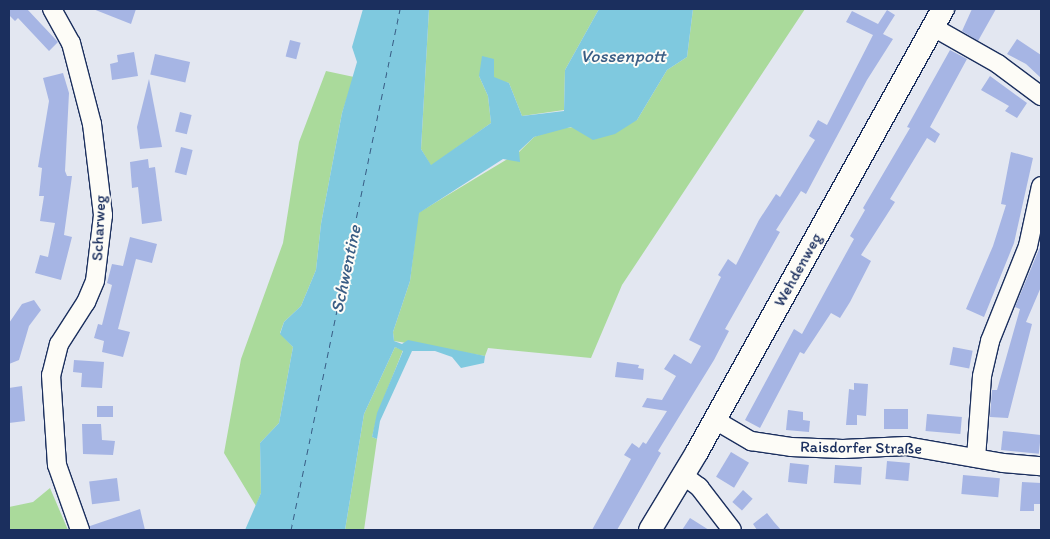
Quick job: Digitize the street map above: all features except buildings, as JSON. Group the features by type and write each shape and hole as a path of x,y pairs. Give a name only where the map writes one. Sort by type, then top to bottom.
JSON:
{"main road":[{"name":"Wehdenweg","path":"650,530 684,476 938,18"}],"street":[{"name":"Scharweg","path":"52,9 71,43 92,124 103,215 95,281 86,302 58,344 51,375 57,466 80,530"},
{"path":"938,18 1041,96"},
{"path":"976,458 982,376 990,341 1028,246 1041,186"},
{"name":"Raisdorfer Straße","path":"715,420 751,441 791,447 843,449 906,446 976,458 1041,466"},
{"path":"684,476 699,487 732,530"}],"green space":[{"path":"429,9 599,9 565,70 564,110 522,116 509,83 479,76 488,96 491,123 431,166 421,149"},
{"path":"693,9 805,9 622,285 591,358 488,348 485,356 394,341 393,332 410,281 418,213 519,152 534,137 556,129 637,120 667,70 687,57"},
{"path":"326,71 354,77 342,113 321,224 316,270 301,306 284,322 280,333 293,347 279,423 260,443 261,493 256,506 224,453 241,359 283,243 299,142"},
{"path":"395,347 403,350 378,413 372,437 377,439 364,530 345,530 364,414"},
{"path":"50,488 68,530 9,530 9,507 33,502"}],"water":[{"path":"363,9 429,9 421,149 431,165 491,123 488,96 479,76 482,56 494,59 494,77 509,83 522,116 564,111 565,70 599,9 693,9 687,57 667,70 637,120 615,134 593,140 571,127 534,137 519,151 520,162 503,159 419,213 410,281 393,332 394,341 402,344 408,340 485,356 484,363 461,368 452,357 435,351 412,351 380,421 377,439 372,437 377,413 403,351 395,347 364,414 345,530 245,530 261,493 260,443 279,423 293,347 280,334 284,322 301,306 316,270 321,224 342,113 357,62 352,47"}],"ferry route":[{"path":"291,530 400,9"}],"water label":[{"name":"Vossenpott","path":"623,56"},
{"name":"Schwentine","path":"346,269"}]}
